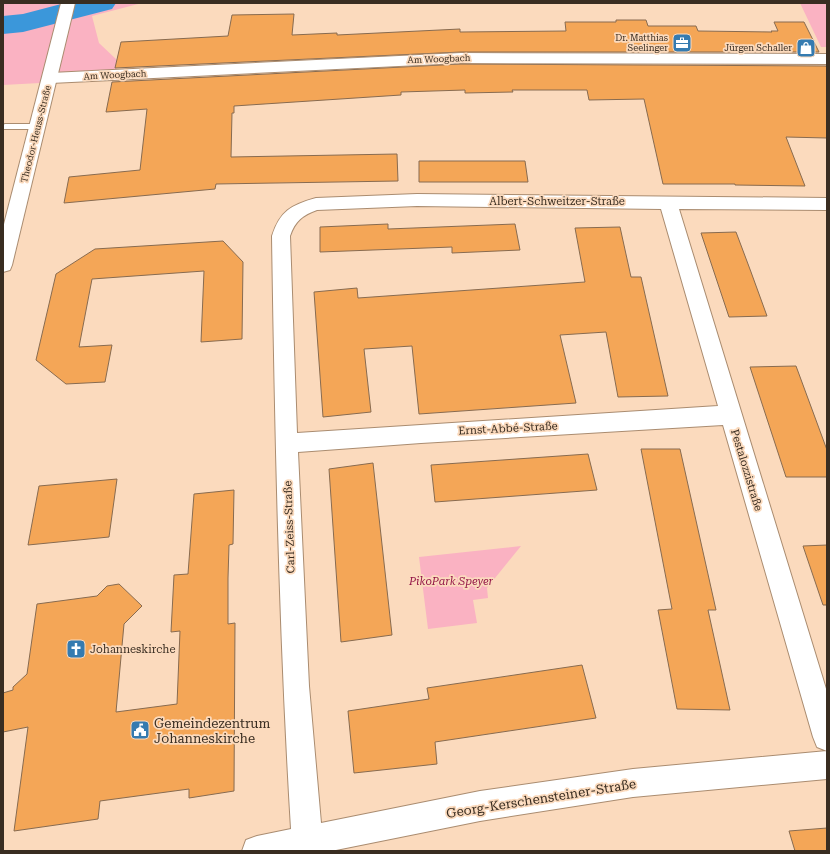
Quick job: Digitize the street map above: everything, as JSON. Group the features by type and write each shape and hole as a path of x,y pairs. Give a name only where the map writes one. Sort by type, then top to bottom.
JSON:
{"street":[{"name":"Theodor-Heuss-Straße","path":"4,259 51,78 68,3"},
{"name":"Am Woogbach","path":"51,78 461,58 827,59"},
{"name":"Albert-Schweitzer-Straße","path":"289,216 300,209 316,204 417,200 827,204"},
{"name":"Pestalozzistraße","path":"668,202 730,415 827,737"},
{"name":"Carl-Zeiss-Straße","path":"289,216 281,236 286,443 296,686 307,840"},
{"name":"Ernst-Abbé-Straße","path":"286,443 421,433 730,415"},
{"name":"Georg-Kerschensteiner-Straße","path":"257,851 480,806 633,783 827,765"}],"lane":[{"path":"4,127 38,127"}],"green space":[{"path":"3,3 142,3 92,16 99,43 118,61 114,79 3,85"},
{"path":"800,3 827,3 827,47 821,47"},
{"name":"PikoPark Speyer","path":"521,546 487,588 488,598 473,600 477,623 428,629 419,557"}],"building":[{"path":"294,14 292,35 337,33 337,35 460,29 460,32 566,31 565,22 616,22 616,20 646,20 648,26 696,26 698,31 772,32 771,31 778,31 774,22 804,22 819,52 461,52 115,68 121,42 228,36 232,15"},
{"path":"461,64 826,66 827,138 786,137 805,186 663,184 644,99 589,100 587,90 512,90 513,92 465,93 465,90 401,92 401,95 234,106 234,113 232,113 231,157 397,154 398,181 216,184 215,189 64,203 69,177 140,170 147,109 106,112 112,82"},
{"path":"419,161 525,161 528,182 419,182"},
{"path":"388,224 388,229 515,224 520,250 452,253 452,247 320,252 320,227"},
{"path":"620,227 631,277 641,277 668,396 618,397 606,332 560,335 576,403 419,414 412,346 364,349 371,412 323,417 314,292 357,288 358,298 585,282 575,228"},
{"path":"736,232 767,316 729,317 701,233"},
{"path":"223,241 243,262 242,339 201,342 204,271 92,279 79,347 112,345 105,382 66,384 36,360 56,274 95,249"},
{"path":"796,366 827,450 827,477 786,477 750,367"},
{"path":"641,449 680,449 716,610 708,610 730,710 677,709 658,610 672,609"},
{"path":"588,454 597,490 435,502 431,465"},
{"path":"373,463 392,635 341,642 329,469"},
{"path":"117,479 109,537 28,545 39,486"},
{"name":"Gemeindezentrum Johanneskirche","path":"234,490 233,544 229,545 228,624 235,623 234,791 189,798 189,789 100,801 98,819 14,831 28,727 3,732 3,693 13,690 13,687 27,674 37,604 97,596 107,586 119,584 142,606 124,624 116,712 177,704 180,631 171,632 174,575 188,574 194,494"},
{"path":"827,545 827,605 823,605 803,546"},
{"path":"582,665 596,718 435,742 437,764 354,773 348,711 429,699 427,688"},
{"path":"827,828 827,851 795,851 789,831"}],"waterway":[{"path":"3,25 23,23 101,3"}],"place":[{"name":"Dr. Matthias Seelinger","path":"682,43"},
{"name":"Jürgen Schaller","path":"806,48"},
{"name":"Johanneskirche","path":"76,649"},
{"name":"Gemeindezentrum Johanneskirche","path":"140,730"}]}
